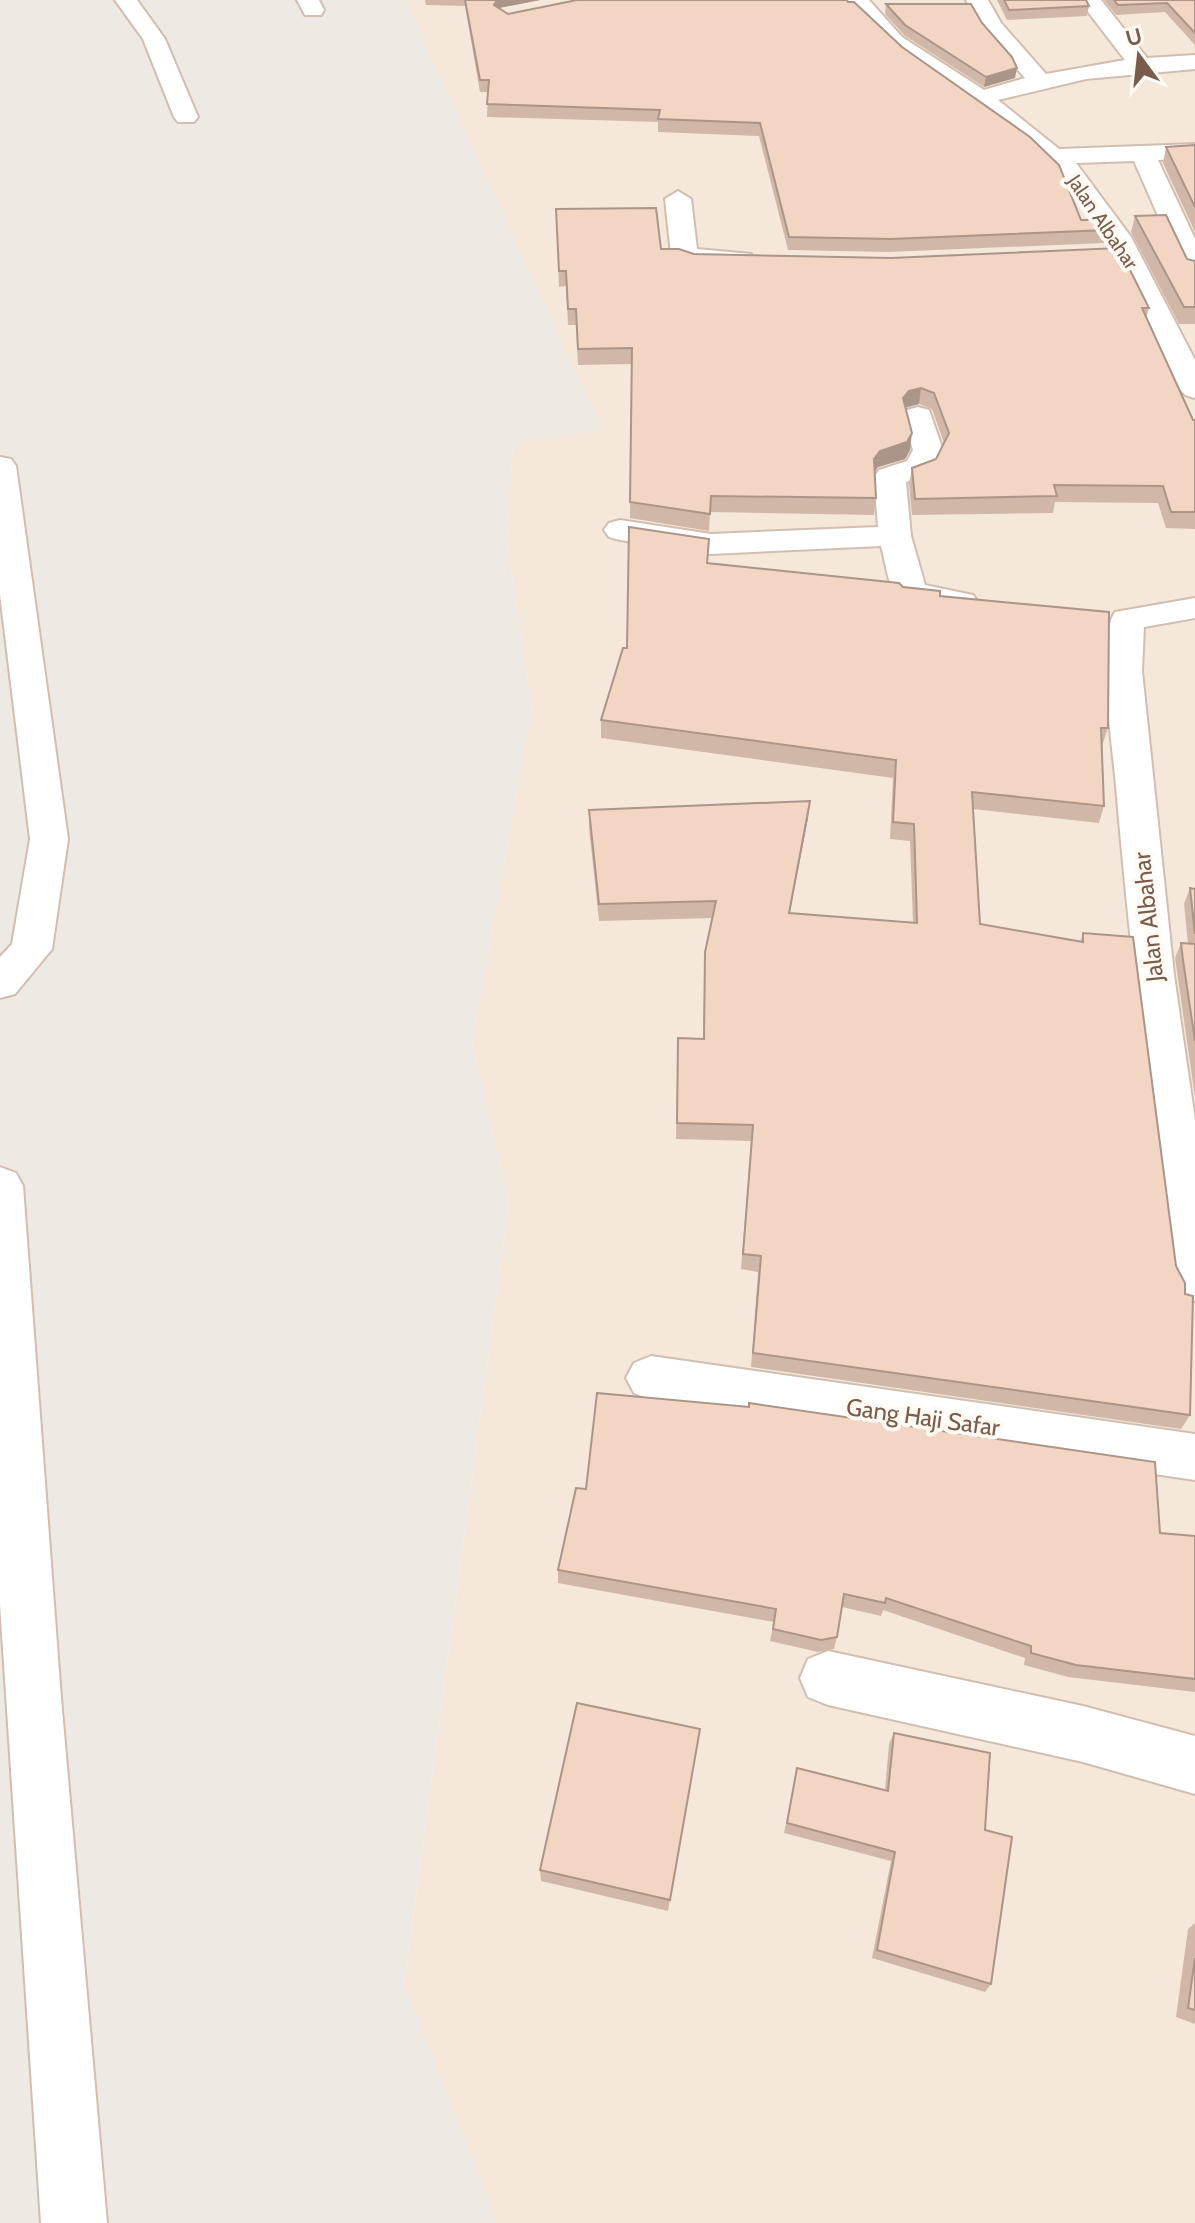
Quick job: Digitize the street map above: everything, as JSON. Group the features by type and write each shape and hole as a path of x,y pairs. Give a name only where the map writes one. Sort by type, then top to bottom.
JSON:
{"street":[{"path":"126,0 154,39 186,117"},
{"name":"Jalan Albahar","path":"857,0 894,42 981,98 1070,171 1184,341 1195,389"},
{"path":"977,0 991,26 1039,80"},
{"path":"1090,0 1140,64"},
{"path":"981,98 1039,80 1140,64 1195,62"},
{"path":"1053,157 1195,151"},
{"path":"1143,154 1195,268"},
{"path":"678,199 684,254 688,257 764,261"},
{"path":"1095,255 1122,245 1182,237"},
{"path":"918,416 928,450 920,467 891,474 890,477 895,536 909,589 913,594 989,605"},
{"path":"0,983 32,949 49,839 1,470"},
{"path":"620,530 711,544 895,536"},
{"name":"Jalan Albahar","path":"1195,608 1112,618 1124,671 1152,960 1195,1281"},
{"path":"0,1186 33,1698 74,2223"},
{"name":"Gang Haji Safar","path":"651,1378 1195,1457"},
{"path":"828,1678 1083,1734 1195,1765"}],"shaded area":[{"path":"0,0 405,0 602,430 513,444 507,543 532,708 472,1044 509,1202 404,1985 498,2223 0,2223"},
{"path":"405,0 1195,0 1195,2223 498,2223 404,1986 509,1202 472,1044 532,708 507,543 513,443 602,430"}],"building":[{"path":"465,0 497,0 494,5 508,14 577,0 854,2 902,47 1030,137 1059,165 1081,220 1101,220 1107,230 891,239 789,237 760,123 658,119 660,110 487,104 489,80 480,80"},
{"path":"1004,0 1086,0 1089,6 1009,10"},
{"path":"1114,0 1195,0 1195,33 1167,3 1118,5"},
{"path":"886,4 971,4 1017,68 986,77 905,25"},
{"path":"1195,145 1195,207 1166,147"},
{"path":"656,208 661,249 679,249 694,254 891,258 1119,248 1149,308 1142,308 1195,420 1195,512 1171,512 1163,486 1054,485 1057,496 915,499 912,468 936,459 949,433 934,393 921,388 909,391 903,398 912,433 907,442 880,451 874,459 876,498 711,496 710,514 630,502 632,348 578,349 576,309 568,309 566,271 559,271 556,209"},
{"path":"1166,215 1187,259 1195,261 1195,307 1184,307 1135,216"},
{"path":"629,527 709,539 707,563 899,583 903,587 940,591 940,596 1109,612 1108,728 1101,728 1104,806 972,792 980,924 1083,942 1083,933 1133,937 1176,1266 1185,1283 1185,1294 1193,1296 1190,1415 753,1353 761,1256 743,1254 753,1125 677,1123 678,1038 704,1039 705,952 716,901 599,904 589,810 810,801 789,913 917,923 914,824 893,822 896,760 601,720 623,648 627,648"},
{"path":"1190,888 1195,889 1195,934"},
{"path":"1181,943 1195,944 1195,1041 1183,960"},
{"path":"597,1393 749,1407 749,1403 1155,1462 1160,1533 1195,1536 1195,1679 1076,1665 1031,1653 1031,1646 886,1598 885,1603 844,1594 837,1637 821,1640 773,1629 776,1609 558,1570 576,1488 586,1489"},
{"path":"577,1703 700,1729 670,1900 540,1870"},
{"path":"894,1733 990,1753 985,1830 1012,1837 991,1984 877,1950 895,1852 787,1823 797,1768 888,1791"},
{"path":"1195,1958 1195,2010 1188,2008"}]}
